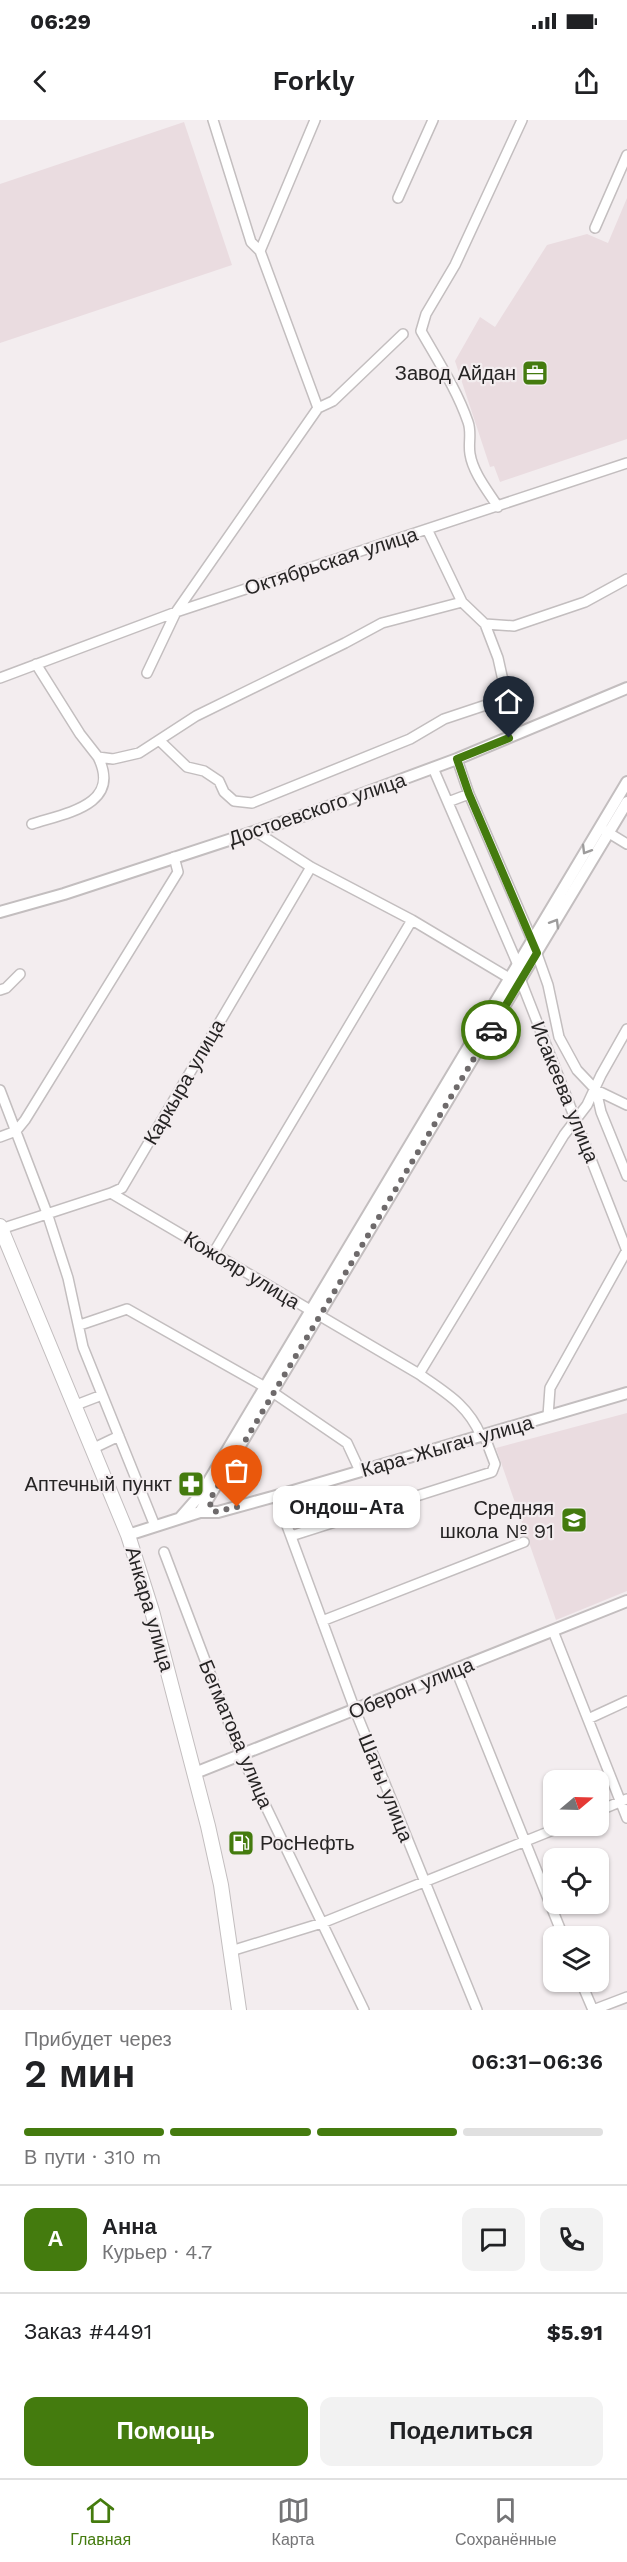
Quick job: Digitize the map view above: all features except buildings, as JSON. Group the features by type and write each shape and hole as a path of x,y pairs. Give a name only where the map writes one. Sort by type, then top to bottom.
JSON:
{"main road":[{"name":"Анкара улица","path":"1,1228 128,1535 195,1773 216,1863 239,2010"}],"street":[{"path":"213,120 251,242 260,251 318,408"},
{"path":"260,251 315,120"},
{"path":"398,198 433,120"},
{"path":"498,507 473,465 468,420 448,377 421,331 426,314 455,265 522,120"},
{"path":"595,228 627,155"},
{"path":"147,673 176,612 318,408 333,401 403,334"},
{"name":"Октябрьская улица","path":"0,678 176,612 627,463"},
{"path":"160,741 187,766 204,771 219,781 224,792 234,801 252,803 410,739 444,719 504,699 506,694 501,667 485,624 462,602 427,529"},
{"path":"485,624 514,626 585,602 627,579"},
{"path":"98,757 113,759 139,753 196,716 345,644 382,623 462,602"},
{"path":"32,824 85,808 97,796 105,782 105,769 98,757 80,734 36,664"},
{"name":"Достоевского улица","path":"0,912 64,894 255,831 433,768 627,688"},
{"name":"Исакеева улица","path":"457,759 469,794 537,953 548,985 559,1037 578,1070 596,1090 601,1112 627,1176"},
{"path":"433,768 518,965"},
{"path":"180,1518 201,1494 269,1390 515,979 537,953 604,830 627,782"},
{"path":"448,802 469,794"},
{"path":"515,979 518,965 532,940 604,830 627,802"},
{"path":"604,830 627,844"},
{"path":"255,831 311,867 412,920 515,979"},
{"path":"0,1137 16,1131 178,872 174,857"},
{"name":"Каркыра улица","path":"1,1228 122,1188 311,867"},
{"path":"214,1252 412,920"},
{"path":"0,990 6,988 20,974"},
{"name":"Исакеева улица","path":"515,979 576,1119 627,1250"},
{"path":"419,1374 564,1135 596,1090 601,1075 627,1029"},
{"path":"0,1090 47,1213 80,1325 83,1347 154,1526"},
{"path":"596,1090 627,1105"},
{"name":"Кожояр улица","path":"111,1193 419,1374 456,1400 473,1418 483,1436 495,1464 492,1472 291,1536"},
{"path":"548,1416 550,1388 627,1250"},
{"path":"80,1325 127,1309 269,1390 347,1443 360,1471"},
{"path":"200,1512 209,1501 269,1390"},
{"name":"Кара-Жыгач улица","path":"128,1535 200,1512 213,1512 276,1496 627,1393"},
{"path":"76,1406 102,1395"},
{"path":"93,1448 119,1436"},
{"name":"Шаты улица","path":"276,1496 355,1710 477,2010"},
{"path":"209,1501 213,1512"},
{"path":"322,1621 524,1542"},
{"name":"Бегматова улица","path":"164,1552 241,1755 364,2010"},
{"name":"Оберон улица","path":"195,1773 627,1601"},
{"path":"553,1631 624,1801 627,1818"},
{"path":"456,1670 559,1926"},
{"path":"588,1719 627,1701"},
{"path":"609,1807 624,1801"},
{"path":"231,1951 322,1923 543,1834"},
{"path":"585,1992 593,2010 627,1997"}],"shaded area":[{"path":"184,122 232,265 0,343 0,184"},
{"name":"Завод Айдан","path":"627,198 627,439 500,482 494,466 490,467 455,361 480,317 495,327 547,245 587,234 608,243"},
{"name":"Средняя школа № 91","path":"627,1413 627,1591 556,1620 496,1448"}],"way so far":[{"path":"237,1507 213,1512 209,1501 491,1030"}],"place":[{"name":"Завод Айдан","path":"535,373"},
{"name":"Аптечный пункт","path":"191,1484"},
{"name":"Ондош-Ата","path":"237,1507"},
{"name":"Средняя школа № 91","path":"574,1520"},
{"name":"РосНефть","path":"241,1843"}],"route":[{"path":"491,1030 537,953 469,794 457,759 509,738"}]}
